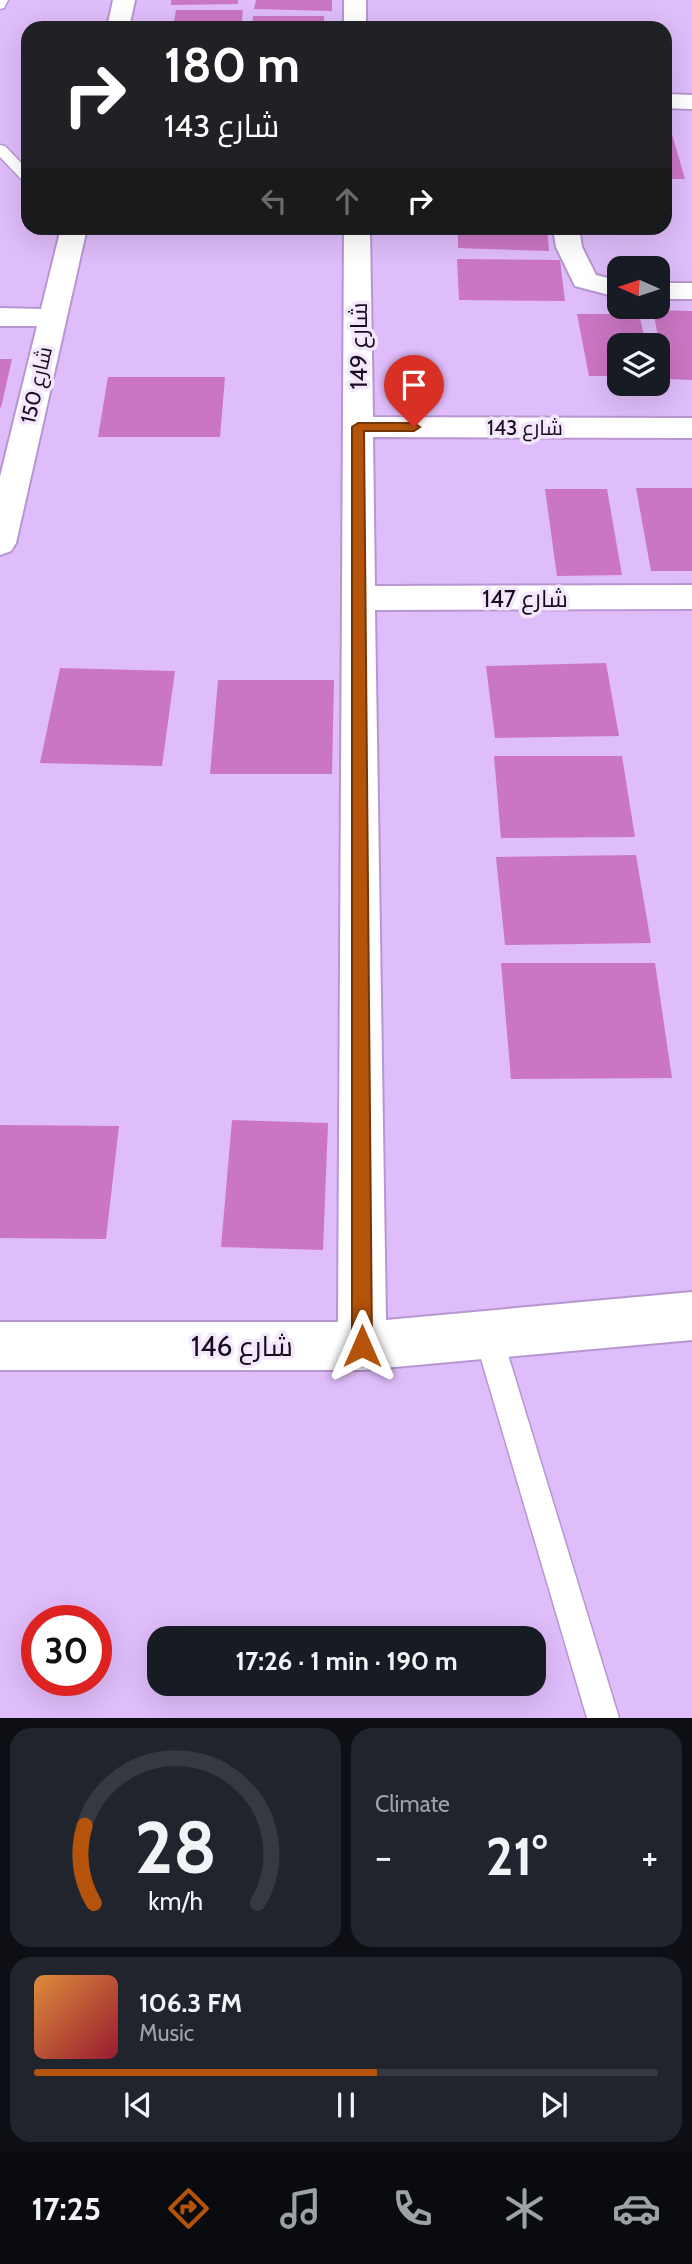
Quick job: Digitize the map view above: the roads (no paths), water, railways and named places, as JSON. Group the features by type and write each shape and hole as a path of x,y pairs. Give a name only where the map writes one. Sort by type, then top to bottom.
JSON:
{"street":[{"path":"120,21 124,0"},
{"path":"355,0 355,21"},
{"path":"672,102 692,102"},
{"name":"شارع 150","path":"0,543 72,235"},
{"name":"شارع 149","path":"357,235 362,1346"},
{"path":"567,235 569,247 584,280 607,286"},
{"path":"670,291 692,291"},
{"path":"0,317 51,318"},
{"name":"شارع 143","path":"358,427 692,428"},
{"name":"شارع 147","path":"359,598 692,597"},
{"name":"شارع 146","path":"0,1346 362,1346 692,1317"}],"lane":[{"path":"0,5 2,0"},
{"path":"0,149 21,171"},
{"path":"488,1335 603,1718"}]}
